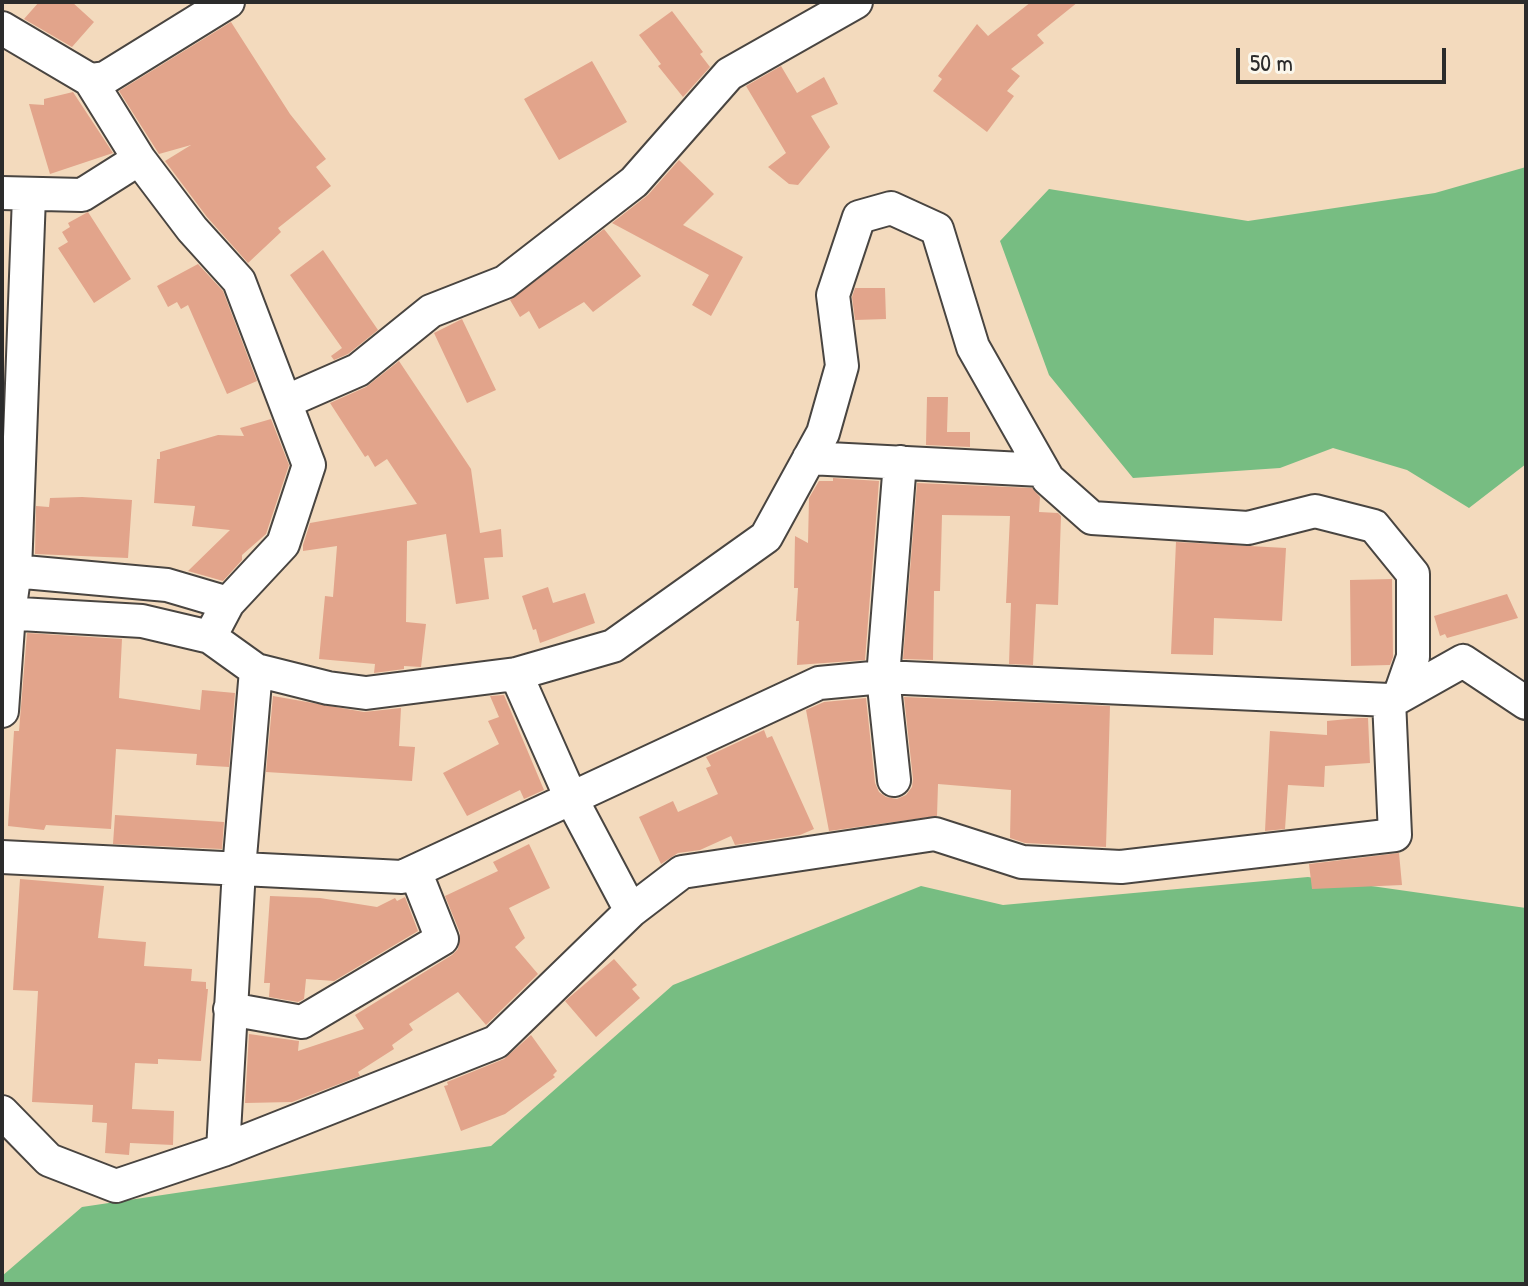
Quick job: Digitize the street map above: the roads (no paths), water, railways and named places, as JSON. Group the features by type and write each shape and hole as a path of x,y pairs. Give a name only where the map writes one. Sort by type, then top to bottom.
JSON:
{"street":[{"path":"90,80 105,78 228,2"},
{"path":"285,402 358,370 431,311 505,282 634,182 729,74 856,2"},
{"path":"2,28 90,80 139,159 192,229 239,281 309,465 283,544 228,603 210,637"},
{"path":"2,711 16,194 82,195 139,159"},
{"path":"2,1112 49,1160 116,1186 223,1150 496,1042 631,911 682,872 935,834 1022,862 1121,867 1395,835 1394,699 1413,657 1413,574 1374,526 1315,511 1248,528 1092,518 1048,479 973,347 937,229 891,208 859,217 833,295 842,366 823,433 766,537 613,646 516,674 366,693 328,688 256,670 210,637 142,621 6,613"},
{"path":"809,458 1042,470"},
{"path":"894,780 883,677 900,462"},
{"path":"8,570 167,585 228,603"},
{"path":"2,857 402,877 819,683 883,677 1394,699 1463,661 1526,703"},
{"path":"223,1150 239,869 256,670"},
{"path":"516,674 571,798 631,911"},
{"path":"230,1009 302,1022 442,939 415,871"}]}
